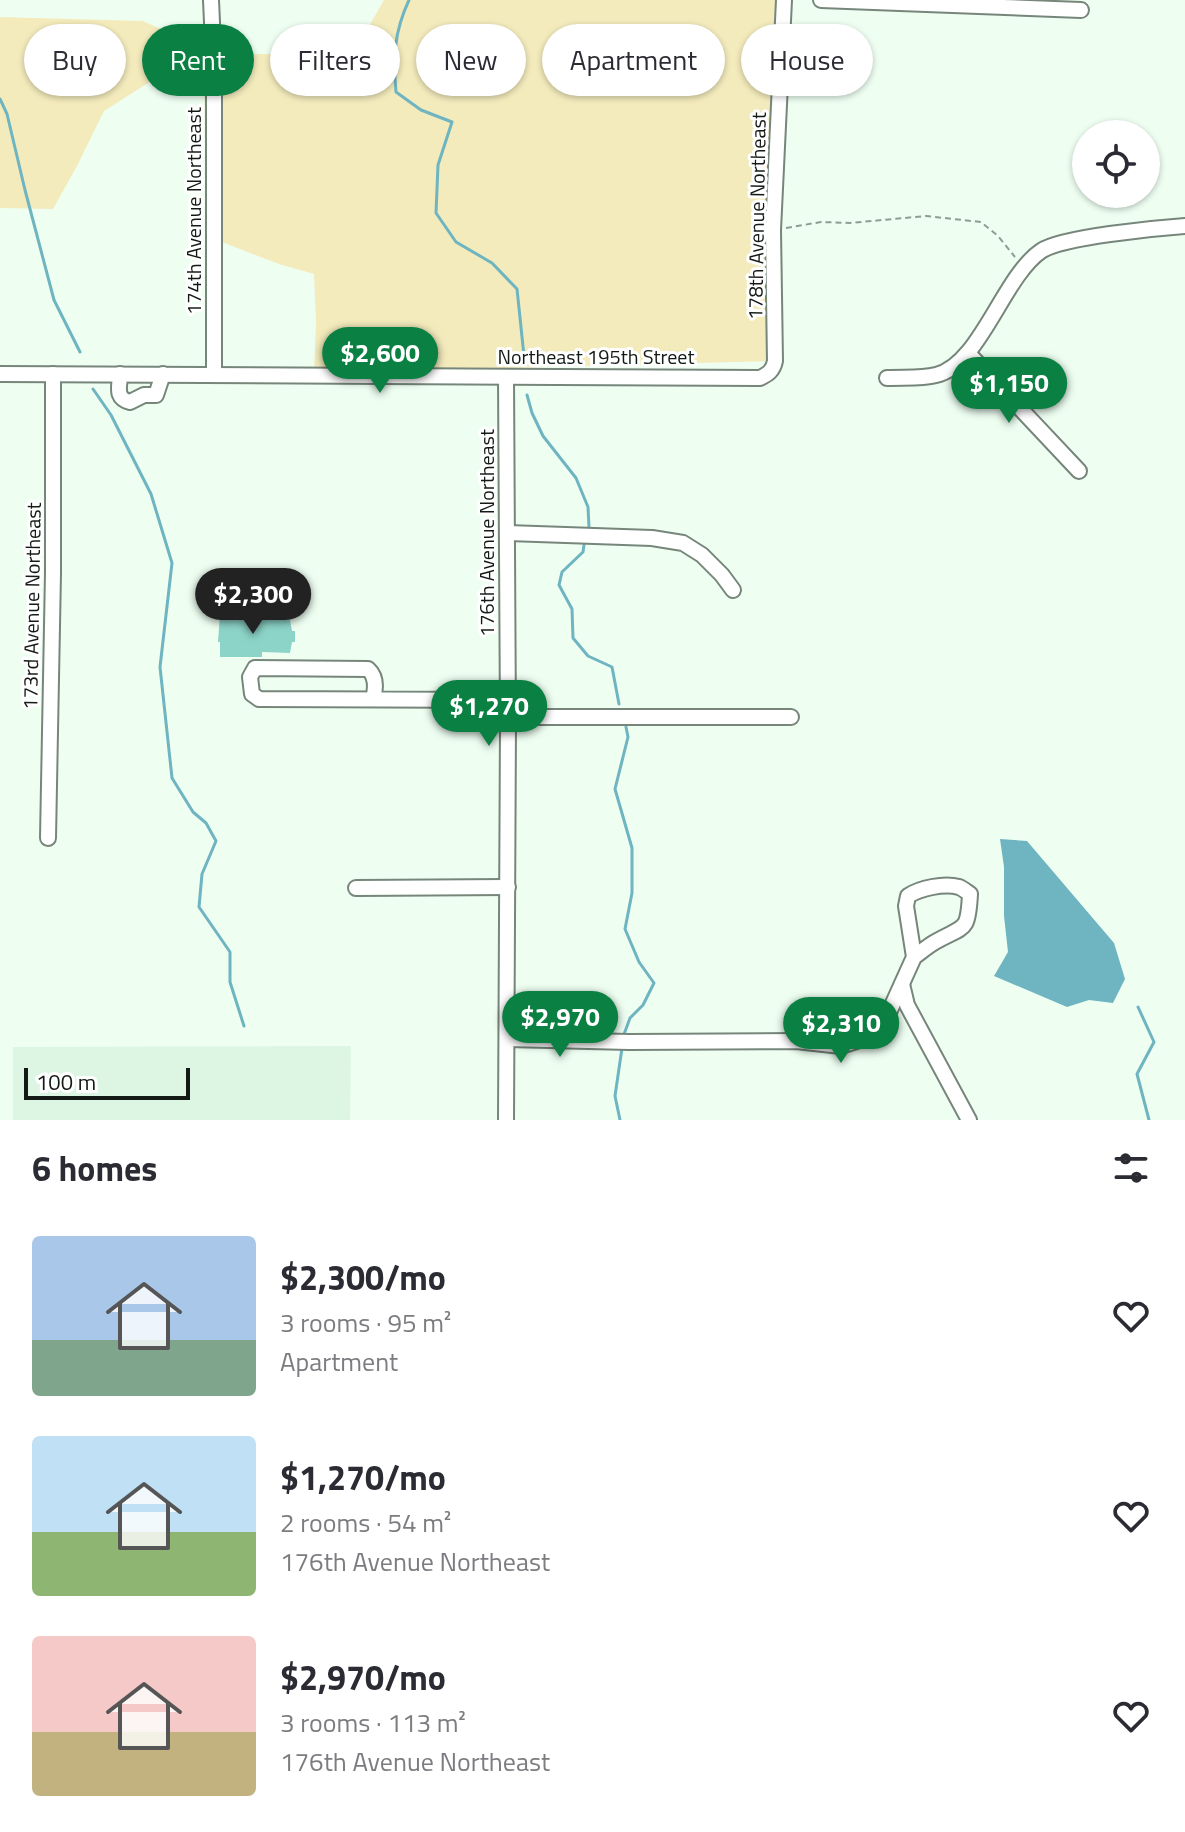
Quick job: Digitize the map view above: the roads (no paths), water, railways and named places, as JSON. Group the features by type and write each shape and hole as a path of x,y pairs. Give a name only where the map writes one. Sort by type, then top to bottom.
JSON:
{"street":[{"name":"174th Avenue Northeast","path":"211,0 214,67 214,374"},
{"name":"178th Avenue Northeast","path":"760,378 771,372 775,361 773,230 784,0"},
{"path":"821,0 1004,4 1081,10"},
{"path":"887,378 936,375 945,372 968,353 1023,267 1043,249 1078,239 1185,226"},
{"path":"968,353 1079,471"},
{"name":"Northeast 195th Street","path":"0,374 760,378"},
{"name":"173rd Avenue Northeast","path":"48,838 53,374"},
{"path":"120,374 118,390 122,399 130,402 144,395 156,395 163,374"},
{"name":"176th Avenue Northeast","path":"506,377 506,1120"},
{"path":"507,533 652,538 683,543 702,555 733,590"},
{"path":"373,699 374,680 368,669 255,668 250,677 252,694 259,699 508,700"},
{"path":"508,717 791,717"},
{"path":"356,888 508,887"},
{"path":"507,1039 796,1041 841,1046 866,1038 890,1010 914,957 963,928 969,918 970,894 961,887 918,890 908,896 906,906 914,957"},
{"path":"902,984 907,1005 969,1120"}],"water":[{"path":"1000,839 1027,841 1114,943 1125,979 1113,1003 1089,1000 1067,1007 994,976 1008,952"}],"waterway":[{"path":"409,0 396,45 396,92 421,110 452,122 438,165 436,213 456,242 492,263 517,289 524,356"},
{"path":"0,99 7,114 54,300 80,352"},
{"path":"93,389 111,415 151,494 172,563 160,667 172,778 216,841 202,874 199,907 230,952 230,982 244,1026"},
{"path":"527,395 543,436 576,478 588,507 589,527"},
{"path":"584,545 583,552 562,572 559,585 572,609 573,638 588,656 612,667 619,704"},
{"path":"623,1037 630,1018 643,1005 654,983 639,962 625,929 632,893 632,848 615,789 628,737 626,727"},
{"path":"1138,1007 1154,1042 1137,1074 1149,1120"},
{"path":"620,1120 615,1096 622,1048"}]}
